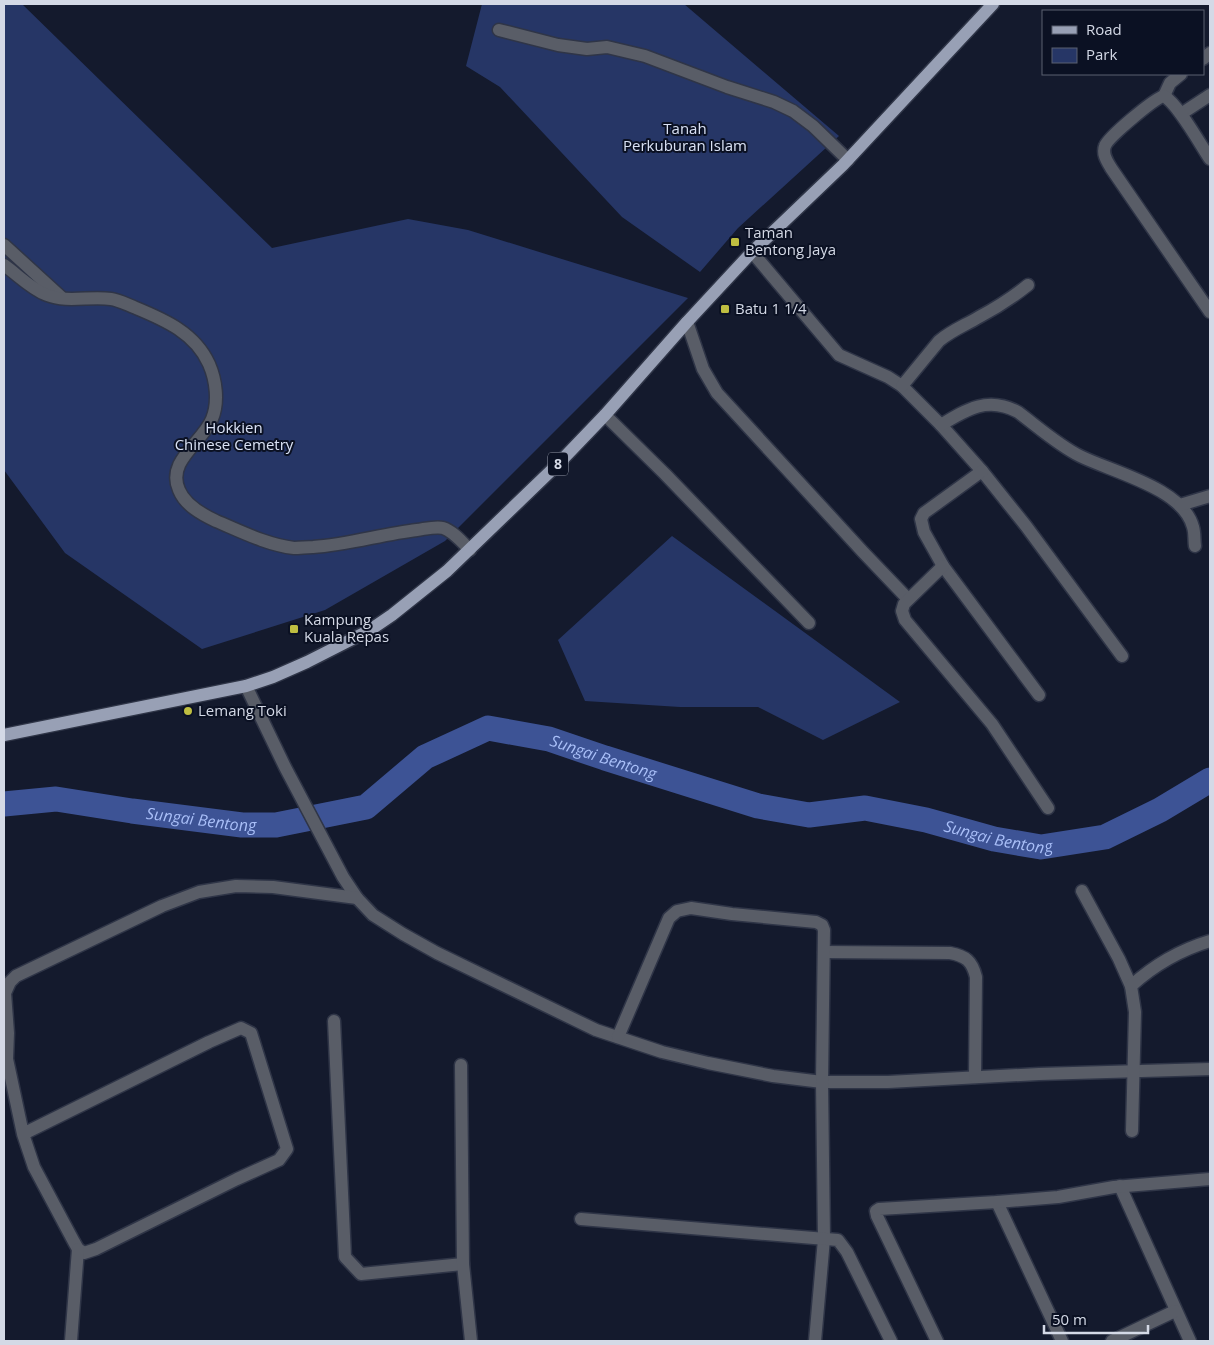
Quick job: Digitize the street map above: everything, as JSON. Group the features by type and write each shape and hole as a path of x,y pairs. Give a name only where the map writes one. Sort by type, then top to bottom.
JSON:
{"main road":[{"name":"8","path":"4,735 246,686 273,677 307,662 370,630 425,589 470,550 559,463 605,416 687,322 752,252 848,160 993,4"}],"street":[{"path":"499,30 558,45 587,49 607,47 645,56 727,87 774,102 793,110 814,126 848,160"},
{"path":"1180,75 1170,83 1164,96 1155,99 1114,134 1105,146 1105,157 1210,312"},
{"path":"1181,114 1210,95"},
{"path":"1164,96 1169,99 1181,114 1210,159"},
{"path":"4,245 63,298"},
{"path":"752,252 839,355 902,386 941,425 982,471 1026,526 1122,656"},
{"path":"4,265 34,288 48,295 63,298 93,297 113,299 165,320 186,334 198,346 209,364 215,386 216,407 211,421 176,470 176,483 182,496 194,509 214,520 270,543 294,548 334,545 400,532 444,528 470,550"},
{"path":"902,386 946,335 1010,299 1028,285"},
{"path":"687,322 704,369 717,393 863,552 908,598"},
{"path":"941,425 958,414 979,406 999,405 1008,407 1018,412 1078,455 1159,490 1180,505 1193,527 1195,546"},
{"path":"605,416 665,474 809,623"},
{"path":"982,471 924,513 921,519 924,532 944,566 1039,696"},
{"path":"1180,505 1210,496"},
{"path":"944,566 908,598 902,611 905,620 992,724 1048,808"},
{"path":"246,686 285,767 343,877 357,898 383,922 437,952 570,1018 662,1052 781,1077 822,1082 888,1082 1210,1069"},
{"path":"72,1341 78,1249 34,1168 23,1134 8,1059 5,993 10,982 16,976 162,906 198,892 236,886 273,888 357,898"},
{"path":"1082,891 1119,959 1131,986 1135,1012 1132,1131"},
{"path":"618,1037 669,918 677,911 691,908 822,924 824,930 822,1082 824,1239 815,1341"},
{"path":"1131,986 1163,961 1210,941"},
{"path":"824,952 950,953 966,957 971,962 976,977 975,1077"},
{"path":"334,1021 346,1257 360,1274 463,1264"},
{"path":"23,1134 208,1042 241,1028 251,1033 287,1149 279,1160 236,1179 96,1249 84,1252 78,1249"},
{"path":"461,1065 463,1264 471,1341"},
{"path":"937,1341 877,1216 877,1210 998,1202 1072,1195 1120,1186 1210,1179"},
{"path":"1120,1186 1190,1341"},
{"path":"998,1202 1062,1341"},
{"path":"582,1219 838,1240 844,1247 892,1341"},
{"path":"1112,1341 1175,1311"}],"green space":[{"name":"Hokkien Chinese Cemetry","path":"4,4 22,4 272,248 408,219 468,230 688,298 445,541 325,610 202,649 65,553 4,470"},
{"name":"Tanah Perkuburan Islam","path":"482,4 684,4 839,136 738,228 700,272 622,217 500,87 466,66"},
{"path":"672,536 900,702 823,740 758,707 680,707 585,701 558,640"}],"waterway":[{"name":"Sungai Bentong","path":"4,804 56,799 242,825 276,825 366,807 425,757 488,728 549,739 758,806 809,815 865,808 926,820 994,839 1041,847 1105,837 1160,810 1210,780"}],"place":[{"name":"Taman Bentong Jaya","path":"735,242"},
{"name":"Batu 1 1/4","path":"725,309"},
{"name":"Kampung Kuala Repas","path":"294,629"},
{"name":"Lemang Toki","path":"188,711"}]}
